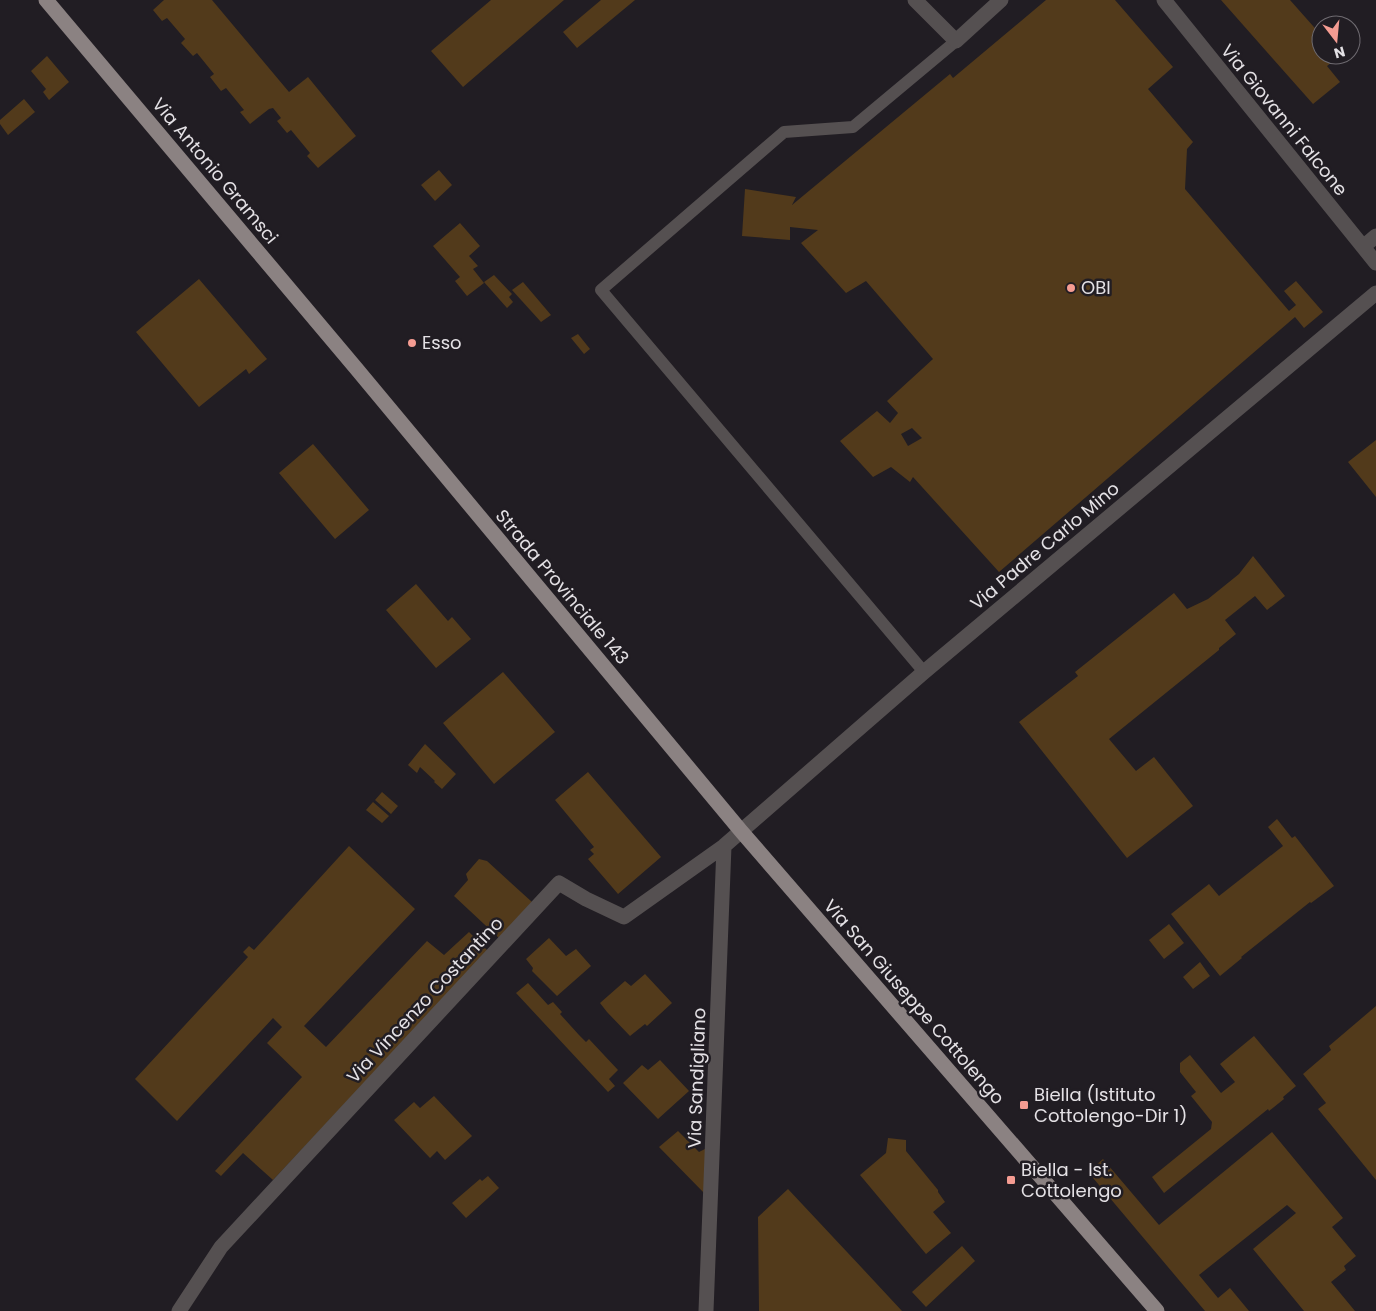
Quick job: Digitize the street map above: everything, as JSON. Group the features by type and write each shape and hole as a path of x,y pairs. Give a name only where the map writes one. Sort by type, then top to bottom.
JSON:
{"main road":[{"name":"Via Antonio Gramsci","path":"46,0 355,367"},
{"name":"Strada Provinciale 143","path":"355,367 741,830"},
{"name":"Via San Giuseppe Cottolengo","path":"741,830 1157,1311"}],"street":[{"path":"915,0 956,41 1000,0"},
{"name":"Via Giovanni Falcone","path":"1164,0 1376,263"},
{"path":"1363,247 1376,236"},
{"name":"Via Padre Carlo Mino","path":"741,830 924,672 1376,292"},
{"name":"Via Vincenzo Costantino","path":"179,1311 221,1247 559,883 586,899 624,917 724,846 741,830"},
{"name":"Via Sandigliano","path":"706,1311 724,846"}],"lane":[{"path":"924,672 601,290 784,132 853,127 956,41"}],"building":[{"path":"164,0 212,0 289,92 308,77 356,136 318,168 307,156 310,153 291,130 287,133 277,121 281,118 273,108 250,124 240,112 244,110 226,88 221,91 210,77 214,74 197,53 193,56 181,43 185,39 167,18 162,21 153,10"},
{"path":"491,0 564,0 463,87 431,51"},
{"path":"601,0 635,0 577,48 563,32"},
{"name":"OBI","path":"1046,0 1115,0 1173,67 1148,89 1193,142 1187,149 1185,189 1289,311 1296,305 1284,291 1296,281 1323,312 1304,328 1295,317 999,572 913,477 910,482 891,467 873,477 840,441 877,411 890,423 898,413 887,401 933,359 866,281 846,293 801,243 818,230 790,227 790,240 742,236 745,189 796,197 792,205 950,74 953,78","holes":["912,428 922,438 908,446 901,434"]},
{"path":"1221,0 1290,0 1311,24 1311,65 1328,65 1327,66 1340,82 1313,104"},
{"path":"47,56 69,82 49,100 43,92 46,89 31,71"},
{"path":"24,99 35,112 8,135 0,124 0,120"},
{"path":"439,170 452,185 435,201 421,185"},
{"path":"460,223 480,246 469,256 478,266 473,269 484,283 467,296 455,281 460,277 433,246"},
{"path":"494,275 512,294 509,297 513,302 507,308 484,282"},
{"path":"199,279 267,359 249,374 246,369 199,407 136,332"},
{"path":"523,282 551,315 541,322 512,290"},
{"path":"578,334 590,349 584,354 571,338"},
{"path":"1376,440 1376,497 1348,462"},
{"path":"313,444 369,510 335,539 279,473"},
{"path":"1253,556 1285,596 1267,610 1255,596 1225,620 1236,634 1109,739 1136,771 1154,757 1193,806 1127,858 1019,722 1078,676 1075,672 1174,593 1187,609 1208,599 1239,574"},
{"path":"416,584 448,621 452,617 471,639 436,668 386,610"},
{"path":"503,672 555,732 494,784 443,723"},
{"path":"425,744 456,774 442,789 420,767 417,773 408,765"},
{"path":"588,772 661,857 618,894 588,859 594,854 590,850 594,847 555,800"},
{"path":"382,792 398,806 391,814 375,800"},
{"path":"373,802 389,816 382,823 366,810"},
{"path":"1277,819 1292,838 1295,836 1334,886 1310,902 1220,976 1171,914 1209,884 1219,896 1283,846 1268,827"},
{"path":"349,846 415,909 304,1026 326,1047 427,941 444,955 469,932 488,951 273,1180 243,1153 221,1176 215,1171 302,1077 267,1043 282,1027 273,1018 177,1121 135,1079 248,957 243,952 249,946 254,950"},
{"path":"479,859 487,861 532,902 499,938 454,896 468,880 466,874"},
{"path":"1169,924 1184,943 1164,959 1149,940"},
{"path":"549,938 566,956 576,949 591,966 557,996 532,971 533,968 526,959"},
{"path":"1200,962 1210,976 1193,989 1183,977"},
{"path":"645,974 672,1003 647,1026 645,1024 630,1036 600,1003 625,981 631,986"},
{"path":"528,983 548,1005 553,1002 562,1012 560,1014 579,1035 586,1042 589,1039 618,1070 609,1079 615,1086 608,1092 516,993"},
{"path":"1376,1006 1376,1180 1318,1109 1326,1103 1303,1074 1331,1050 1329,1046"},
{"path":"1254,1036 1296,1086 1283,1097 1284,1099 1269,1111 1268,1109 1164,1193 1152,1177 1211,1129 1212,1122 1191,1096 1196,1092 1180,1072 1180,1063 1190,1055 1221,1093 1235,1082 1220,1064"},
{"path":"660,1060 689,1091 658,1119 623,1083 642,1065 648,1070"},
{"path":"434,1096 472,1136 445,1160 437,1151 430,1158 394,1120 414,1102 420,1108"},
{"path":"678,1131 699,1152 707,1148 706,1195 659,1147"},
{"path":"1272,1132 1343,1218 1332,1227 1356,1256 1344,1266 1346,1270 1331,1282 1355,1311 1304,1311 1253,1249 1296,1213 1287,1205 1199,1275 1218,1298 1230,1288 1249,1311 1205,1311 1088,1172 1103,1159 1159,1225"},
{"path":"888,1138 906,1140 906,1151 938,1190 945,1202 933,1212 951,1233 926,1254 860,1175 886,1153"},
{"path":"488,1176 499,1188 466,1218 452,1203 480,1179 482,1181"},
{"path":"788,1189 902,1311 759,1311 758,1217"},
{"path":"962,1246 975,1261 926,1307 912,1292"}],"place":[{"name":"OBI","path":"1071,288"},
{"name":"Esso","path":"412,343"},
{"name":"Biella (Istituto Cottolengo-Dir 1)","path":"1024,1105"},
{"name":"Biella - Ist. Cottolengo","path":"1011,1180"}]}
